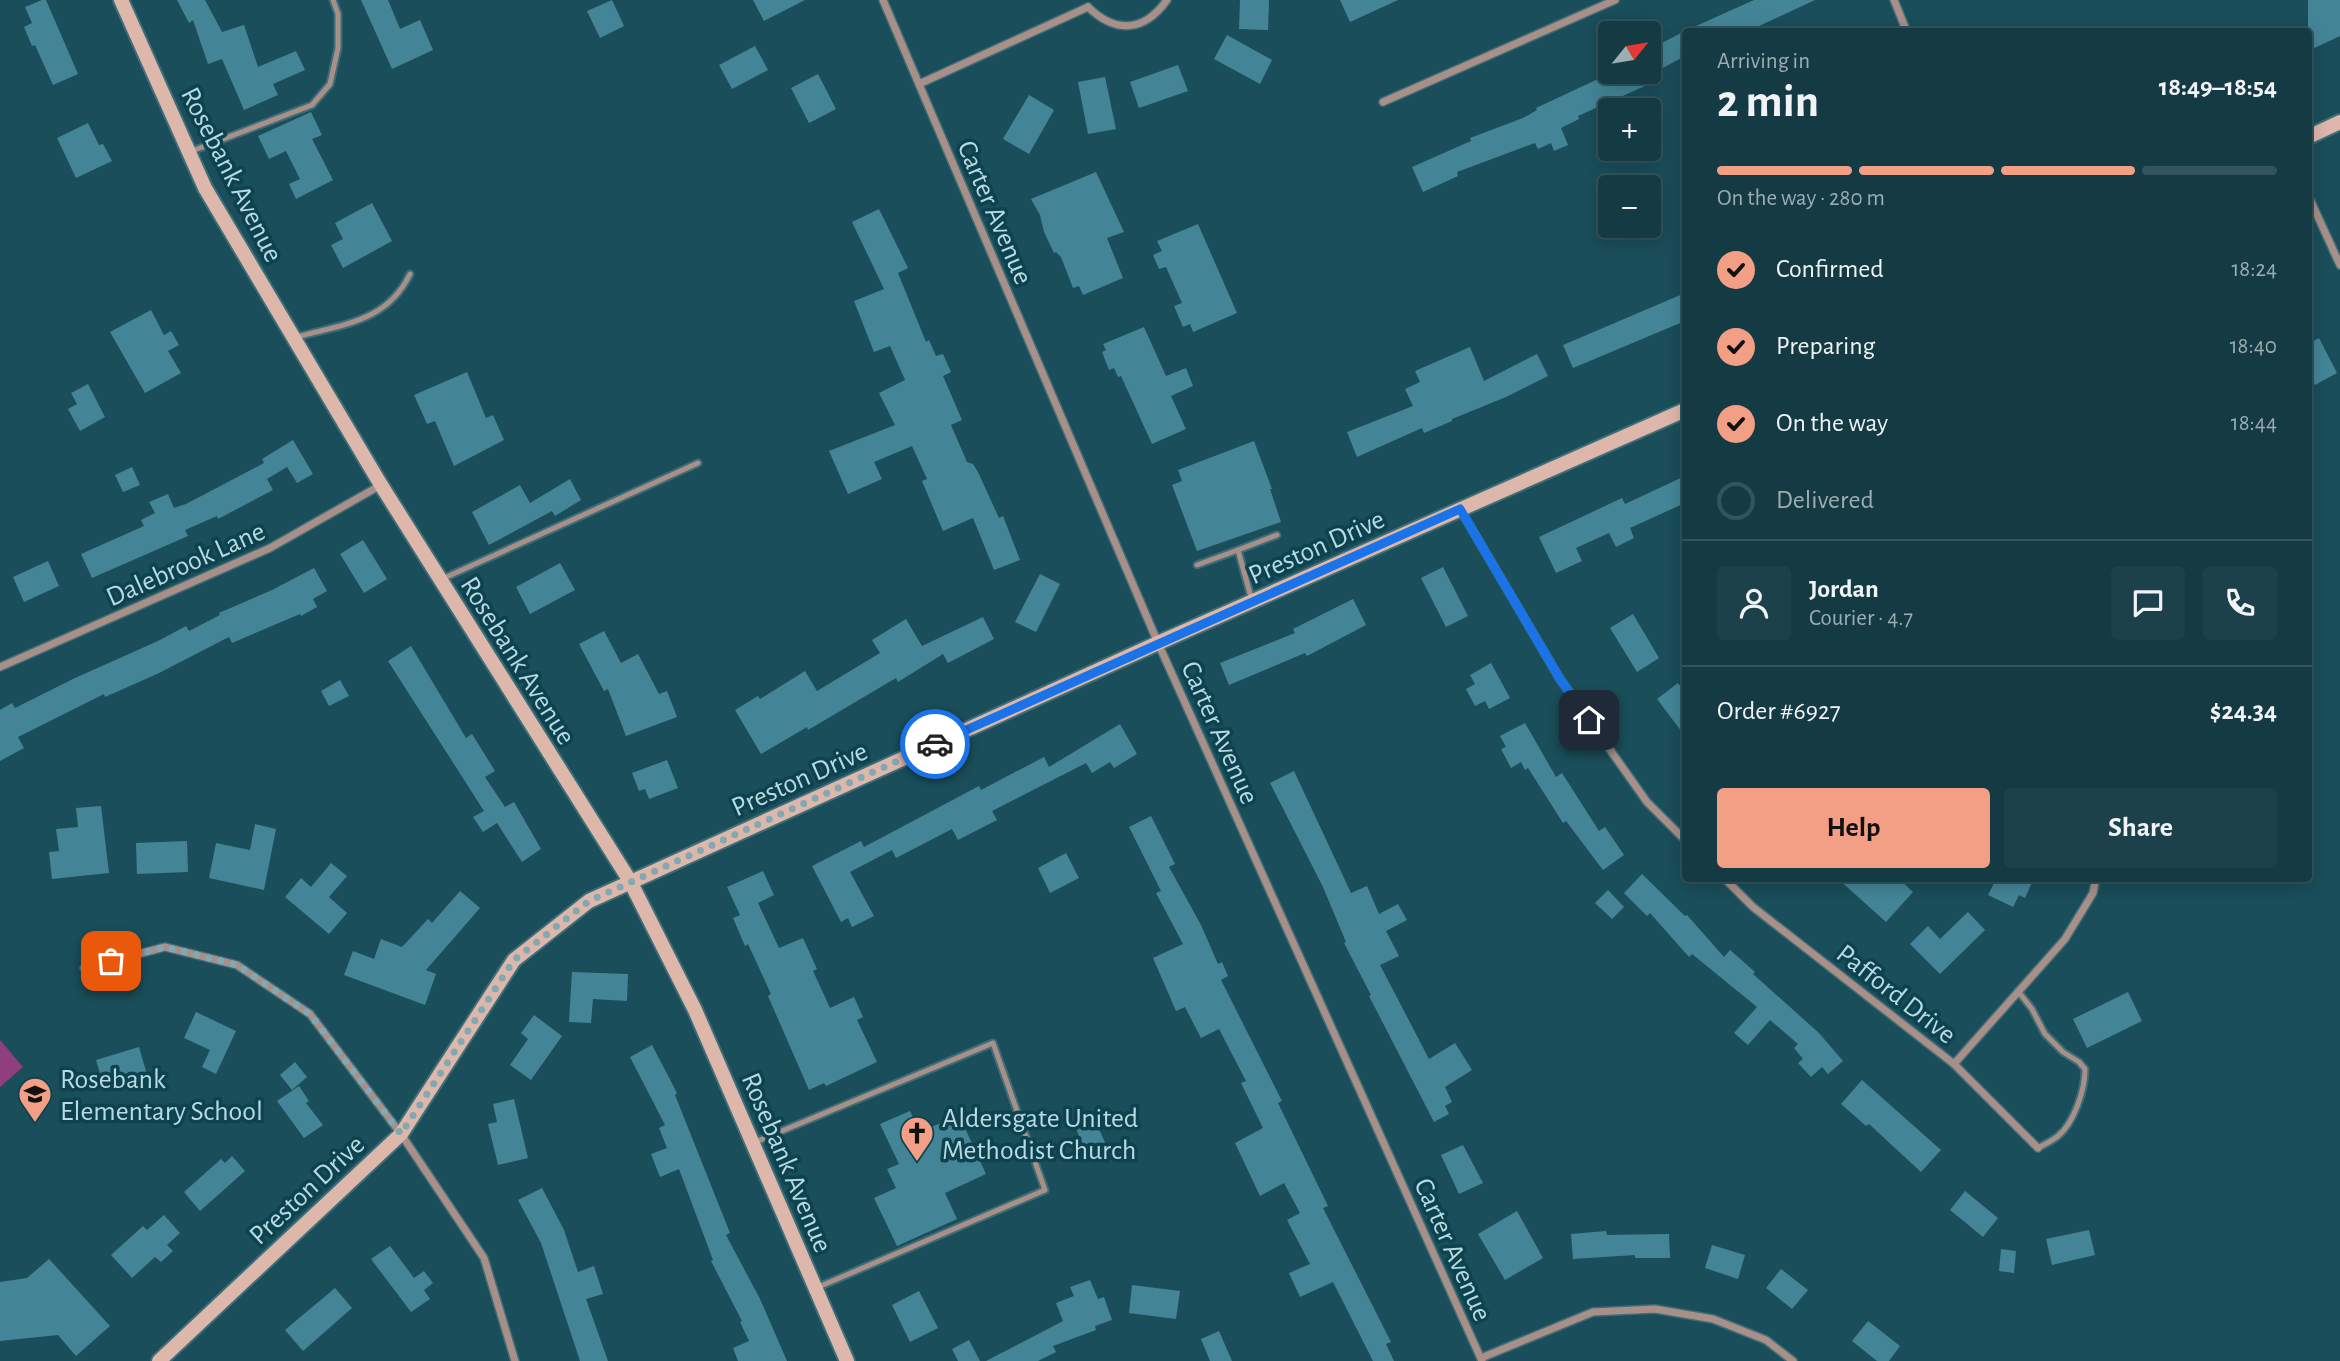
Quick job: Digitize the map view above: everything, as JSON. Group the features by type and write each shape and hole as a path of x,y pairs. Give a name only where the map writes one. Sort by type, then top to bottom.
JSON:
{"street":[{"name":"Rosebank Avenue","path":"121,0 205,188 381,485 630,881 695,1010 847,1361"},
{"name":"Carter Avenue","path":"883,0 1158,643 1481,1359"},
{"path":"919,84 1089,3 1103,21 1131,26 1155,17 1167,0"},
{"path":"1383,102 1615,0"},
{"path":"1894,0 1905,28"},
{"path":"2312,135 2340,122"},
{"path":"2312,204 2340,265"},
{"name":"Preston Drive","path":"159,1361 401,1134 514,960 589,901 1158,643 1682,411"},
{"name":"Dalebrook Lane","path":"0,667 270,548 381,485"},
{"path":"1460,509 1560,679 1647,802 1682,837"},
{"name":"Pafford Drive","path":"1728,882 1753,907 1954,1064 2038,1148"},
{"path":"1954,1064 2064,939 2093,893 2095,882"},
{"path":"85,968 165,947 237,965 310,1014 401,1134 484,1258 515,1361"},
{"path":"1481,1359 1593,1312 1655,1309 1713,1319 1766,1340 1793,1361"}],"lane":[{"path":"189,152 312,105 330,84 338,48 338,14 334,0"},
{"path":"294,337 365,318 384,308 401,293 410,274"},
{"path":"440,580 698,464"},
{"path":"1197,565 1277,535"},
{"path":"1238,550 1252,601"},
{"path":"2018,991 2032,1009 2045,1034 2085,1069 2080,1100 2066,1127 2060,1135 2038,1148"},
{"path":"753,1143 993,1043 1045,1190 816,1288"}],"shaded area":[{"path":"0,1040 23,1067 0,1087"}],"building":[{"path":"46,0 78,74 53,85 24,27 32,23 25,7"},
{"path":"177,0 205,0 222,32 244,25 258,67 296,51 305,70 273,84 278,95 244,110 222,59 208,64 193,20 189,23"},
{"path":"361,0 388,0 400,29 420,20 433,50 392,69"},
{"path":"612,0 624,26 600,38 587,11"},
{"path":"753,0 805,0 764,21"},
{"path":"1240,0 1269,0 1268,30 1239,29"},
{"path":"1340,0 1398,0 1350,22"},
{"path":"1754,0 1815,0 1755,28 1692,28"},
{"path":"2308,0 2340,0 2340,36 2312,49 2312,28 2308,28"},
{"path":"1682,33 1682,58 1661,69 1661,43"},
{"path":"1227,35 1272,60 1260,84 1214,59"},
{"path":"755,46 768,70 732,89 719,65"},
{"path":"1178,65 1188,91 1139,108 1130,82"},
{"path":"818,74 836,109 809,123 791,88"},
{"path":"1105,77 1116,129 1088,134 1078,82"},
{"path":"1598,79 1598,84 1645,86 1618,98 1598,98 1598,107 1561,128 1568,145 1554,151 1551,143 1538,149 1535,143 1457,172 1458,176 1423,192 1412,167 1471,141 1470,138 1523,118 1537,110 1536,108"},
{"path":"1029,95 1054,110 1029,154 1003,139"},
{"path":"311,112 322,135 312,139 333,180 296,199 289,184 300,179 286,151 269,159 258,136"},
{"path":"88,123 99,145 103,144 112,161 76,178 57,138"},
{"path":"1096,172 1124,232 1107,238 1123,278 1083,295 1079,286 1073,288 1061,257 1054,253 1031,199"},
{"path":"372,203 392,241 343,268 331,245 343,239 335,223"},
{"path":"879,209 908,268 898,273 926,342 929,340 936,356 943,354 951,372 943,376 962,420 951,425 967,462 973,464 978,472 999,518 1003,516 1020,560 994,570 973,518 943,531 922,481 927,479 912,446 874,462 882,479 848,494 829,451 895,425 879,393 905,380 890,346 874,352 854,301 884,289 852,222"},
{"path":"1198,224 1237,313 1193,332 1190,324 1183,327 1174,306 1182,303 1166,267 1159,269 1153,255 1162,251 1157,241"},
{"path":"1682,294 1682,322 1573,368 1563,345"},
{"path":"151,310 164,335 171,331 179,345 168,351 181,373 145,393 110,332"},
{"path":"1144,327 1166,376 1186,368 1193,386 1171,396 1186,429 1152,444 1121,376 1118,377 1114,368 1109,370 1102,352 1106,350 1103,344"},
{"path":"2319,338 2337,373 2315,385 2312,379 2312,342"},
{"path":"1470,347 1484,381 1537,354 1548,376 1424,433 1422,428 1357,457 1347,432 1413,406 1405,389 1420,382 1415,371"},
{"path":"467,372 486,418 493,415 504,440 454,466 435,421 427,424 414,395"},
{"path":"88,384 105,417 80,431 68,409 77,404 71,393"},
{"path":"293,440 313,474 297,483 287,467 267,479 273,490 218,519 217,516 185,530 188,536 92,578 81,554 144,526 141,520 155,513 149,502 168,494 174,508 186,504 264,463 262,459"},
{"path":"1254,441 1281,522 1197,551 1172,485 1182,481 1178,470"},
{"path":"132,467 140,485 123,492 115,475"},
{"path":"1682,477 1682,504 1630,528 1634,538 1616,547 1609,533 1576,548 1582,561 1556,573 1539,537 1622,498 1625,504"},
{"path":"570,479 581,500 555,516 552,511 489,545 472,512 520,485 530,503"},
{"path":"363,540 387,579 364,593 340,554"},
{"path":"48,561 59,586 24,602 13,577"},
{"path":"560,563 575,590 530,614 516,587"},
{"path":"1443,567 1468,616 1446,627 1421,578"},
{"path":"314,568 327,591 313,599 317,607 232,643 229,637 157,674 105,697 104,694 18,737 24,748 0,761 0,710 12,703 15,708 186,626 189,631 220,615 219,613"},
{"path":"1040,574 1060,584 1036,632 1015,622"},
{"path":"1353,599 1366,625 1307,656 1305,653 1229,685 1220,663 1295,633 1293,629"},
{"path":"1633,614 1659,658 1637,672 1610,628"},
{"path":"983,617 994,639 948,663 943,654 898,682 896,678 808,730 807,727 761,754 735,710 758,696 760,699 805,671 817,691 880,653 872,640 906,619 922,646"},
{"path":"604,631 621,663 638,654 659,694 667,691 677,717 626,736 608,689 604,691 579,644"},
{"path":"411,646 466,738 472,734 495,771 485,777 505,807 514,802 541,849 522,862 497,823 483,832 473,817 484,811 388,661"},
{"path":"1491,663 1510,698 1489,709 1485,701 1475,706 1466,689 1475,684 1470,675"},
{"path":"340,680 349,696 329,706 321,691"},
{"path":"1678,683 1682,689 1682,732 1657,699"},
{"path":"1525,723 1556,777 1562,773 1599,831 1605,827 1624,855 1603,870 1566,821 1563,823 1528,768 1525,770 1521,762 1511,768 1501,749 1506,747 1500,736"},
{"path":"1120,724 1137,754 1114,768 1110,762 1092,773 1086,763 992,811 997,820 958,840 952,829 896,858 892,850 850,872 874,916 852,927 848,918 841,922 812,866 861,841 864,847 979,786 981,790 1044,757 1049,767"},
{"path":"667,760 678,788 649,799 645,789 639,791 632,773"},
{"path":"1294,771 1351,893 1367,886 1379,914 1398,904 1407,920 1386,931 1399,956 1380,965 1429,1059 1455,1043 1472,1070 1445,1087 1452,1102 1445,1106 1449,1114 1434,1122 1369,996 1371,995 1344,943 1346,942 1323,887 1270,783"},
{"path":"101,806 109,873 52,879 49,852 59,851 56,829 78,827 76,808"},
{"path":"1151,816 1175,864 1169,867 1201,925 1218,964 1222,962 1228,976 1221,980 1282,1101 1278,1103 1328,1206 1323,1208 1391,1342 1386,1344 1394,1361 1373,1361 1333,1282 1300,1297 1289,1273 1310,1264 1287,1220 1300,1213 1284,1183 1260,1196 1235,1143 1263,1128 1241,1083 1246,1081 1219,1029 1201,1038 1185,1007 1176,1011 1153,958 1183,944 1156,893 1161,891 1129,827"},
{"path":"255,824 276,829 264,890 209,878 216,843 250,850"},
{"path":"187,841 188,872 137,874 136,843"},
{"path":"1066,853 1079,878 1050,893 1038,868"},
{"path":"331,863 347,876 329,897 347,913 329,934 285,897 301,878 311,887"},
{"path":"763,871 774,895 758,903 779,948 803,938 817,969 813,971 830,1008 854,997 863,1017 857,1020 877,1062 826,1086 824,1083 809,1090 768,996 771,994 733,918 740,915 727,887"},
{"path":"1642,874 1687,915 1724,957 1730,950 1755,972 1753,974 1819,1033 1843,1061 1828,1074 1822,1067 1811,1077 1798,1063 1803,1059 1794,1048 1798,1044 1770,1020 1748,1045 1734,1033 1757,1007 1692,954 1689,957 1650,913 1647,916 1624,893"},
{"path":"1841,882 1902,882 1913,892 1886,922"},
{"path":"2032,882 2025,898 2019,895 2013,907 1988,895 1994,883"},
{"path":"1608,890 1624,907 1612,919 1595,903"},
{"path":"460,891 480,908 426,970 436,974 425,1005 344,975 353,951 374,959 381,939 402,947 428,919 432,923"},
{"path":"1968,912 1985,930 1940,974 1910,944 1928,926 1940,939"},
{"path":"572,972 628,974 627,1001 593,999 591,1023 569,1022"},
{"path":"2128,992 2142,1021 2087,1048 2073,1019"},
{"path":"196,1012 236,1031 216,1074 202,1067 210,1050 184,1038"},
{"path":"534,1015 562,1036 531,1080 510,1065 528,1039 521,1033"},
{"path":"652,1045 677,1093 675,1095 730,1233 726,1235 760,1299 787,1361 738,1361 733,1348 749,1341 740,1322 742,1321 711,1261 713,1260 679,1169 660,1177 651,1154 667,1148 659,1128 665,1125 630,1057"},
{"path":"139,1047 148,1078 105,1090 96,1060"},
{"path":"295,1062 307,1077 292,1090 280,1075"},
{"path":"1862,1080 1941,1150 1921,1172 1869,1124 1866,1126 1841,1104"},
{"path":"299,1086 309,1101 306,1103 323,1125 304,1138 277,1101"},
{"path":"514,1099 528,1158 498,1165 488,1124 497,1122 493,1104"},
{"path":"910,1111 920,1132 959,1115 986,1174 945,1193 957,1219 897,1246 874,1198 896,1188 887,1169 899,1164 880,1124"},
{"path":"1094,1117 1106,1145 1086,1153 1074,1124"},
{"path":"1463,1145 1483,1183 1459,1194 1441,1155"},
{"path":"232,1156 245,1171 200,1211 184,1192 221,1159 225,1163"},
{"path":"542,1188 564,1230 578,1272 594,1266 603,1294 586,1299 608,1361 580,1361 541,1243 518,1200"},
{"path":"1965,1191 1998,1218 1983,1237 1950,1210"},
{"path":"1517,1211 1543,1258 1505,1280 1478,1234"},
{"path":"164,1215 180,1233 167,1245 173,1251 161,1262 155,1257 132,1278 111,1255 143,1226 147,1230"},
{"path":"2089,1230 2095,1255 2052,1265 2046,1239"},
{"path":"1606,1231 1607,1235 1669,1234 1670,1258 1635,1258 1635,1255 1573,1259 1571,1234"},
{"path":"1712,1245 1745,1255 1738,1279 1705,1268"},
{"path":"390,1246 414,1278 424,1271 433,1283 424,1290 430,1299 411,1312 371,1259"},
{"path":"2001,1249 2016,1251 2014,1273 1999,1271"},
{"path":"49,1259 110,1326 76,1356 58,1335 0,1341 0,1282 27,1278"},
{"path":"1781,1269 1808,1290 1792,1309 1766,1288"},
{"path":"1090,1280 1098,1299 1104,1297 1112,1320 1095,1326 1096,1330 1053,1346 1056,1352 1038,1361 986,1361 1063,1321 1056,1303 1074,1296 1070,1287"},
{"path":"1132,1285 1180,1291 1176,1319 1129,1313"},
{"path":"335,1288 352,1308 303,1351 285,1330"},
{"path":"919,1291 938,1328 910,1342 892,1305"},
{"path":"1868,1321 1900,1346 1889,1361 1877,1361 1852,1341"},
{"path":"1219,1331 1232,1361 1210,1361 1201,1339"},
{"path":"969,1340 980,1361 958,1361 952,1349"}],"way so far":[{"path":"111,961 165,947 237,965 310,1014 401,1134 514,960 589,901 935,744"}],"place":[{"name":"Rosebank Elementary School","path":"35,1124"},
{"name":"Aldersgate United Methodist Church","path":"917,1163"}],"route":[{"path":"935,744 1460,509 1560,679 1589,720"}]}
